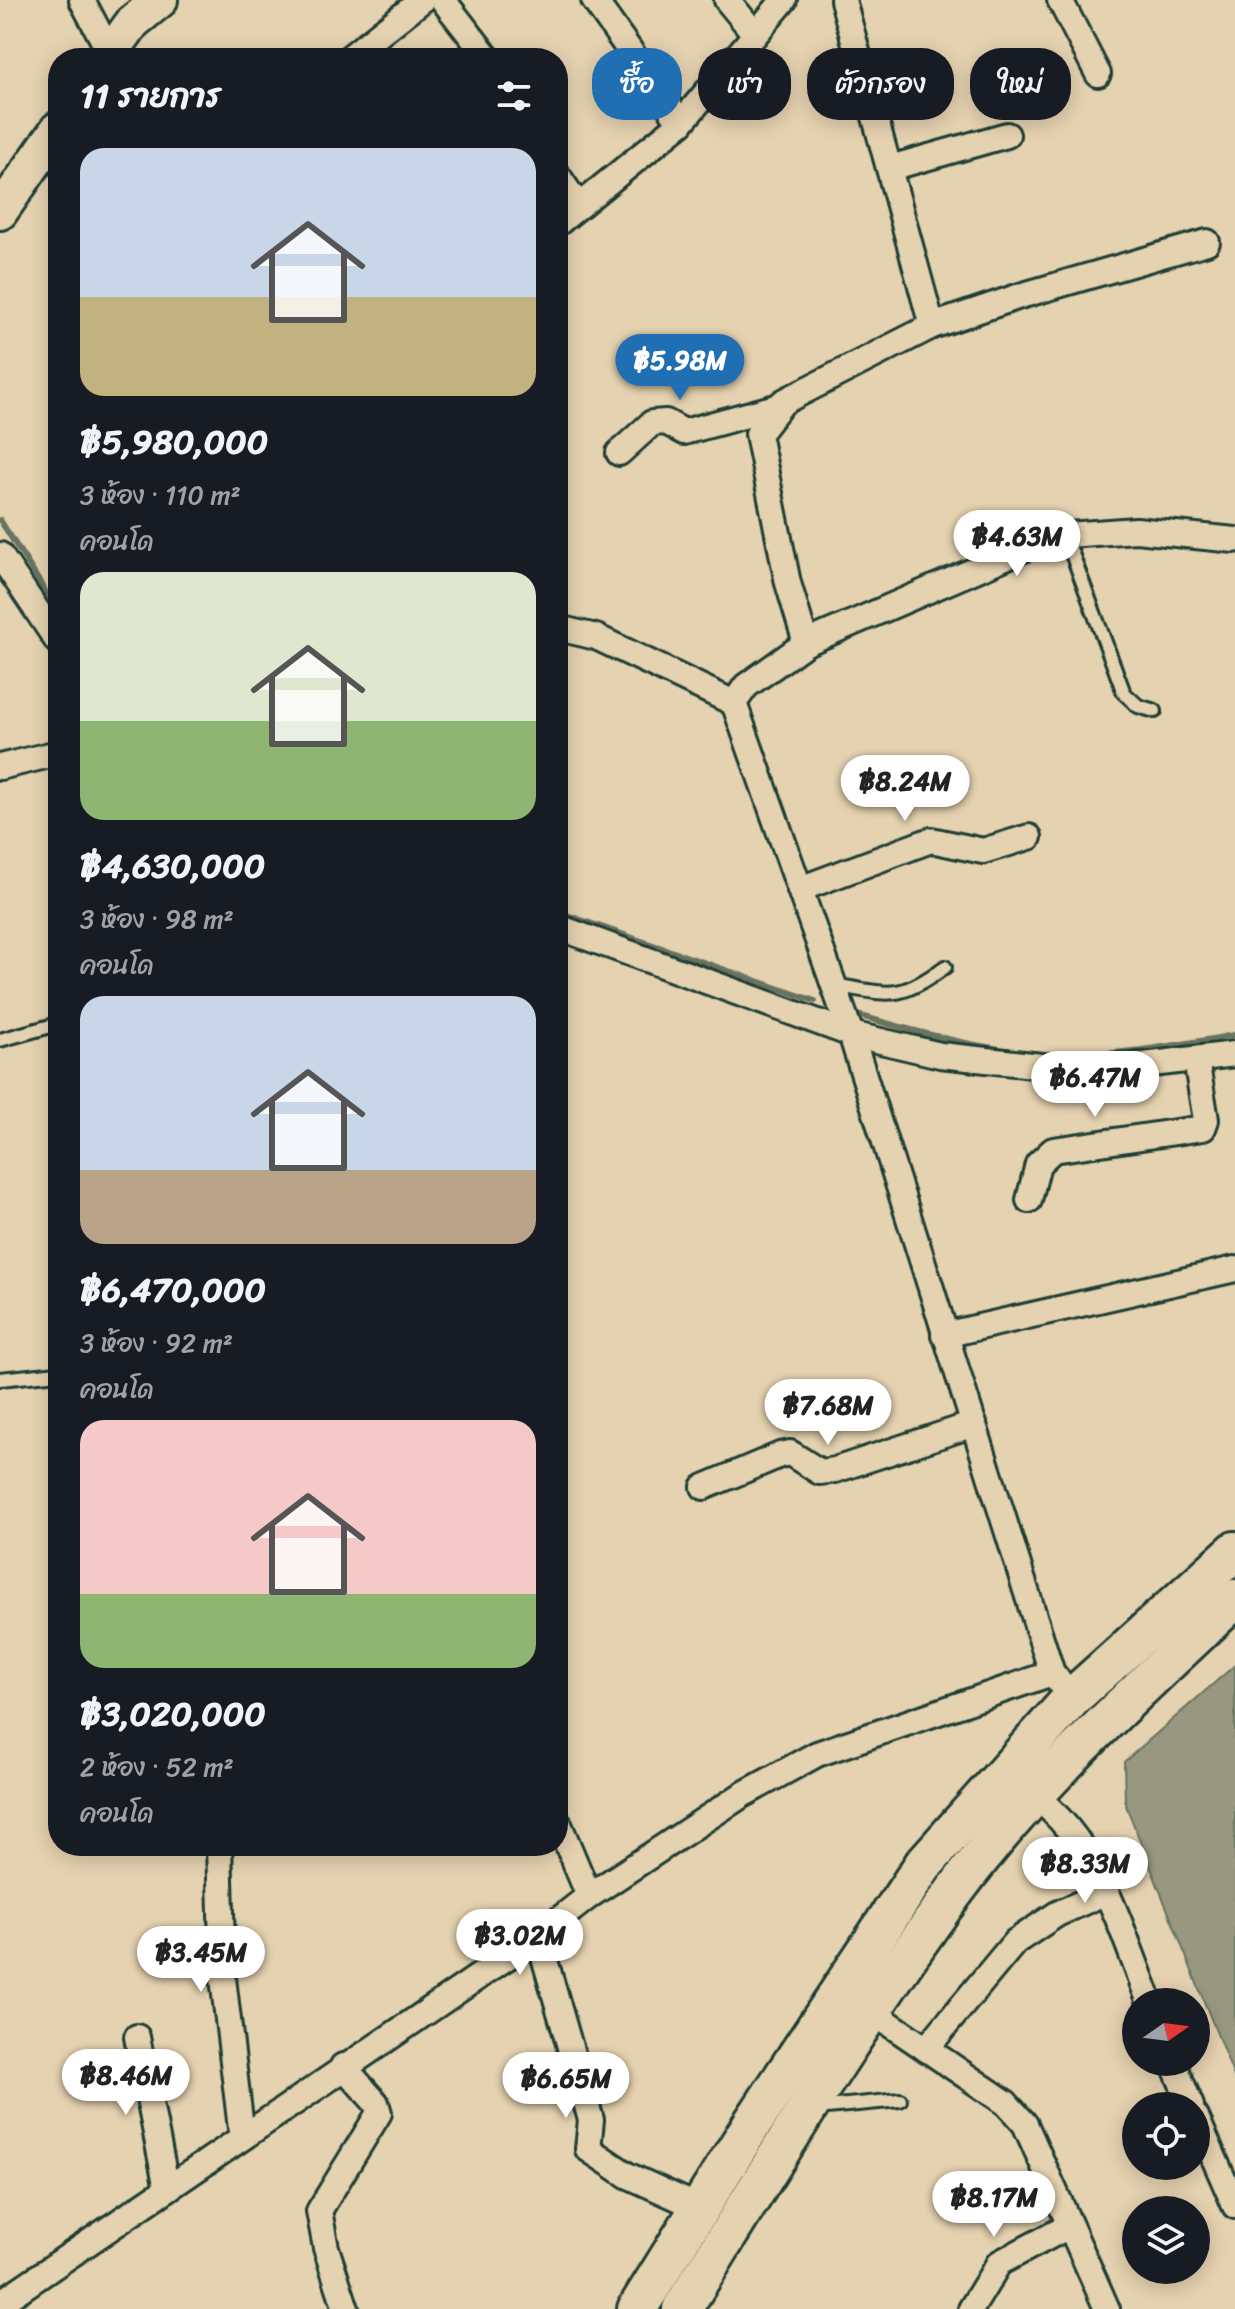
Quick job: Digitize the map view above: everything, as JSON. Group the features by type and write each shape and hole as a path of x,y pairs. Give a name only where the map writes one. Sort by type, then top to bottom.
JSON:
{"main road":[{"path":"637,2309 752,2124 924,1864 1062,1685 1235,1551"},
{"path":"682,2309 806,2109 955,1891 1099,1726 1235,1599"},
{"path":"752,2124 784,2145"}],"street":[{"path":"82,0 107,48"},
{"path":"114,48 133,22 160,0"},
{"path":"362,48 422,0"},
{"path":"443,0 480,48"},
{"path":"594,0 681,123"},
{"path":"727,0 755,34"},
{"path":"568,213 681,123 784,0"},
{"path":"843,0 932,326"},
{"path":"1060,0 1098,74"},
{"path":"890,168 1007,135"},
{"path":"0,212 48,152"},
{"path":"568,191 577,204"},
{"path":"619,453 652,423 666,422 684,432 776,407 932,326 1020,296 1207,242"},
{"path":"776,407 758,434 788,583 806,643"},
{"path":"734,703 746,686 806,643 1054,536 1136,530 1235,540"},
{"path":"0,555 48,627"},
{"path":"0,2303 343,2066 538,1936 589,1896 742,1795 817,1754 1062,1685 944,1335 851,1034 734,703 596,637 568,630"},
{"path":"0,767 48,755"},
{"path":"800,889 931,840 983,851 1029,837"},
{"path":"568,931 851,1034 940,1055 1061,1068 1235,1054"},
{"path":"1029,1200 1038,1164 1053,1150 1203,1128 1206,1120 1196,1059"},
{"path":"944,1335 1235,1269"},
{"path":"704,1487 780,1455 790,1453 820,1472 835,1470 974,1424"},
{"path":"1035,1796 1062,1817 1096,1866 1144,1988"},
{"path":"568,1846 589,1896"},
{"path":"219,1856 223,1978 242,2137"},
{"path":"926,2049 1015,1942 1057,1914 1106,1892"},
{"path":"538,1936 593,2128 586,2143 589,2151 627,2175 700,2208"},
{"path":"872,2012 1006,2103 1025,2124 1107,2309"},
{"path":"137,2037 167,2189"},
{"path":"343,2066 376,2103 379,2113 319,2211 326,2248 346,2309"},
{"path":"1210,2149 1235,2206"},
{"path":"971,2309 999,2263 1069,2226"}],"lane":[{"path":"1065,535 1112,669 1124,693 1138,706 1155,711"},
{"path":"833,985 892,995 917,987 945,967"},
{"path":"0,1040 48,1027"},
{"path":"0,1379 48,1374"},
{"path":"806,2109 900,2100"}],"shaded area":[{"path":"1235,1665 1235,2079 1210,2016 1210,1988 1199,1988 1125,1803 1124,1762"}],"waterway":[{"path":"0,520 48,595"},
{"path":"568,915 815,1001"},
{"path":"861,1016 984,1047 1059,1055 1125,1052 1235,1035"}]}
